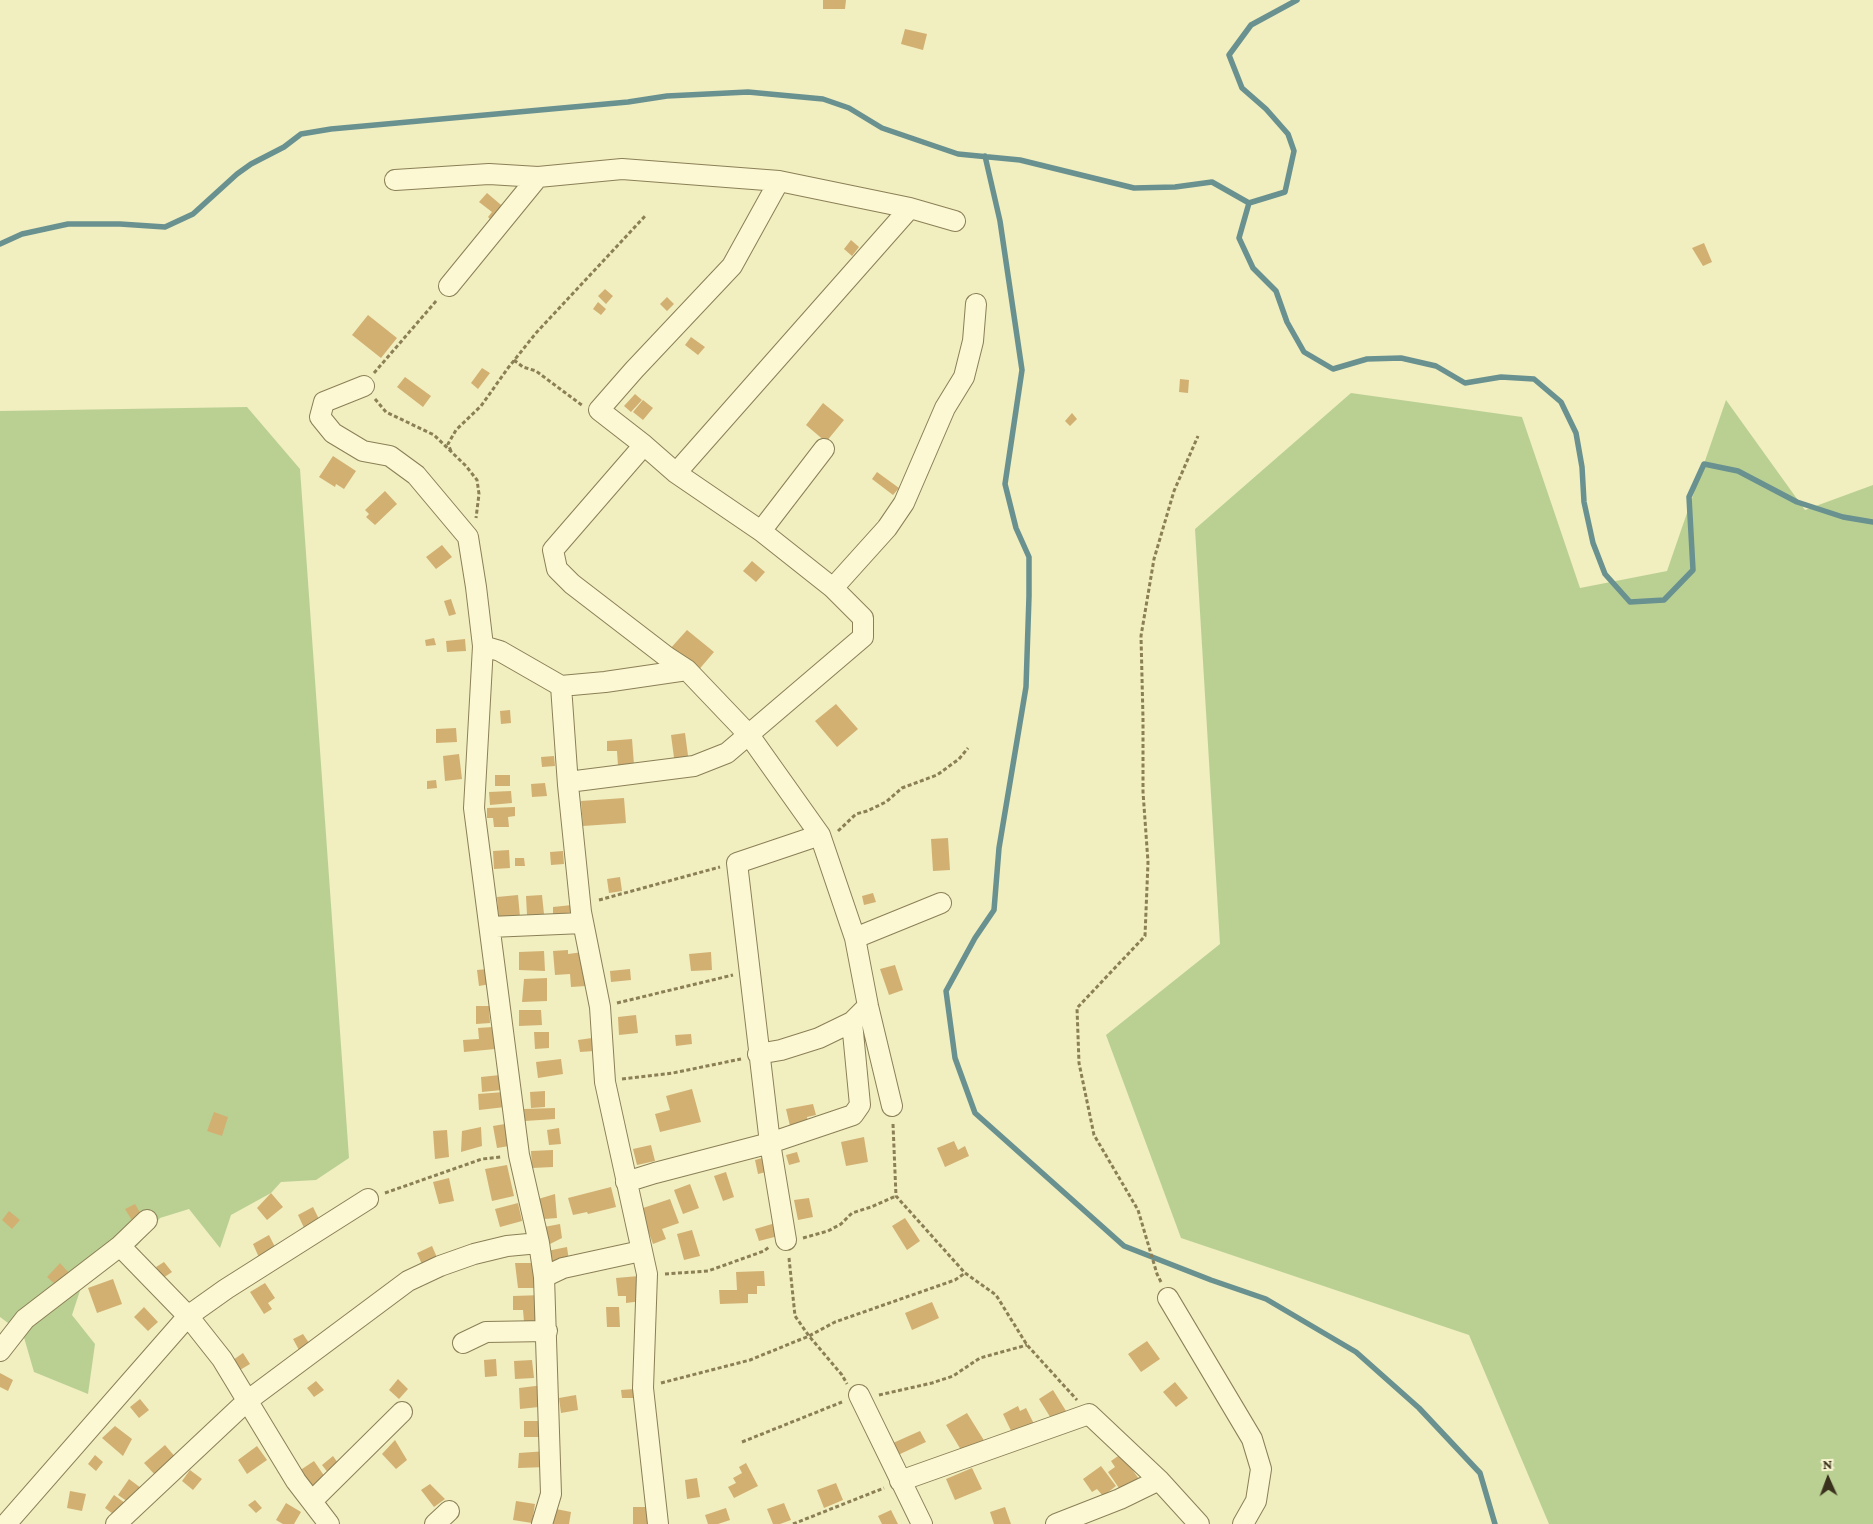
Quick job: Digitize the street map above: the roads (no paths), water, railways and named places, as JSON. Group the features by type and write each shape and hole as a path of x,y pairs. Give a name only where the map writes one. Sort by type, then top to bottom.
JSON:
{"street":[{"path":"395,180 488,174 538,177 622,169 779,181 910,208 955,222"},
{"path":"449,286 538,177"},
{"path":"568,785 576,781 694,766 727,753 863,637 862,618 833,588 761,531 676,473 599,410 732,266 779,181"},
{"path":"676,473 910,208"},
{"path":"833,588 887,528 904,503 945,408 964,377 974,341 976,304"},
{"path":"364,386 324,402 320,417 333,433 363,451 390,456 416,475 468,537 482,646 474,808 519,1155 539,1243 544,1277 551,1494 542,1524"},
{"path":"644,445 554,550 556,570 667,658 687,670 749,735 820,835 855,938 868,1006 892,1106"},
{"path":"761,531 824,449"},
{"path":"482,646 500,651 561,686 605,682 687,670"},
{"path":"561,686 568,785 582,917 600,1007 605,1082 647,1274 644,1388 658,1524"},
{"path":"786,1240 758,1054 737,863 820,835"},
{"path":"855,938 941,903"},
{"path":"490,928 582,917"},
{"path":"758,1054 781,1050 820,1038 852,1022 868,1006"},
{"path":"626,1182 770,1143 853,1115 860,1106 852,1022"},
{"path":"6,1524 188,1316 226,1289 368,1199"},
{"path":"0,1351 26,1319 120,1246 146,1220"},
{"path":"116,1524 247,1401 408,1281 440,1266 474,1254 507,1246 539,1243"},
{"path":"120,1246 188,1316 222,1359 318,1515 402,1412"},
{"path":"544,1277 563,1268 641,1251"},
{"path":"1168,1298 1252,1439 1261,1469 1256,1501 1243,1524"},
{"path":"463,1343 486,1332 547,1331"},
{"path":"858,1395 922,1524"},
{"path":"900,1481 1089,1414 1159,1480 1199,1524"},
{"path":"1056,1524 1120,1500 1159,1480"}],"waterway":[{"path":"0,244 22,234 68,224 120,224 165,227 193,214 237,174 251,164 284,147 301,134 331,129 628,102 667,96 748,92 823,99 849,108 882,128 958,154 1020,160 1134,188 1175,187 1212,182 1249,203 1285,192 1294,151 1288,134 1266,109 1242,88 1229,55 1251,25 1297,0"},
{"path":"985,156 1000,221 1022,370 1005,484 1016,528 1029,557 1029,596 1026,687 999,848 994,910 975,938 946,991 955,1058 975,1113 1124,1246 1266,1299 1356,1352 1419,1408 1480,1473 1495,1524"},
{"path":"1249,203 1239,238 1253,268 1276,291 1287,322 1304,352 1333,369 1367,359 1401,358 1436,366 1465,383 1501,377 1534,379 1561,402 1576,433 1582,467 1584,502 1593,543 1605,574 1630,602 1664,600 1693,570 1689,497 1704,464 1738,471 1797,502 1843,517 1873,522"}]}
